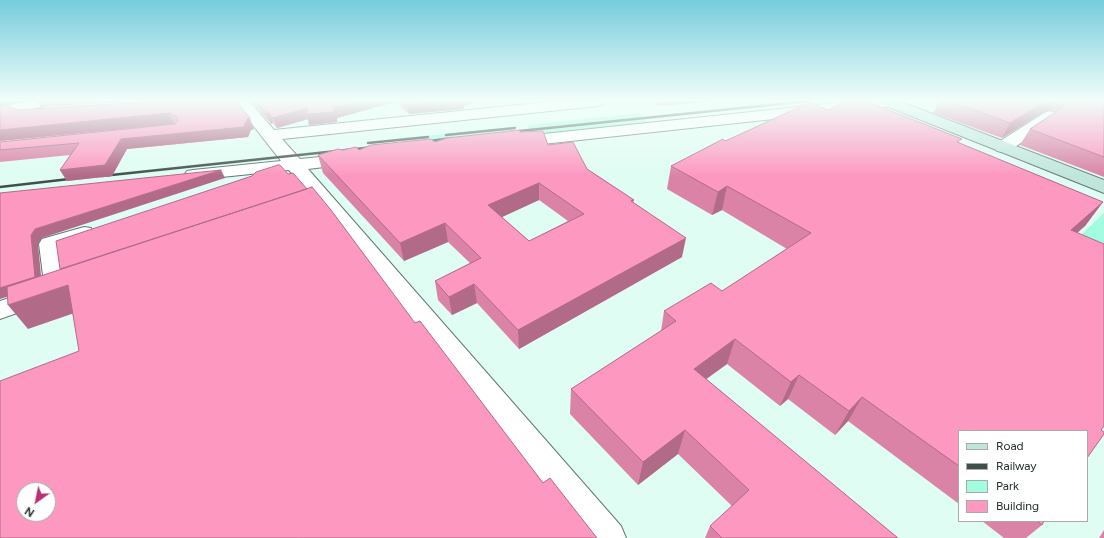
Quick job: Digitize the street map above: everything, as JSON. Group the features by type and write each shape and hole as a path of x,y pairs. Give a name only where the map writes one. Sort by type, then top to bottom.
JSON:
{"street":[{"path":"262,126 269,135 285,165 324,200 609,538"},
{"path":"269,135 353,126"},
{"path":"522,126 526,140"},
{"path":"503,143 655,126"},
{"path":"951,126 1104,187"},
{"path":"1003,147 1035,126"},
{"path":"174,177 364,157"},
{"path":"205,193 285,165"},
{"path":"302,207 324,200"},
{"path":"0,310 64,288 49,244 101,227"}],"green space":[{"path":"528,126 619,126 538,135 530,132"},
{"path":"512,127 514,134 405,149 405,138"},
{"path":"1104,213 1104,275 1060,255"}],"building":[{"path":"0,126 39,126 0,130"},
{"path":"155,126 244,126 121,139 105,165 60,170 79,143 0,150 0,142"},
{"path":"757,126 929,126 962,139 957,142 1103,202 1071,230 1104,244 1104,426 1101,430 1104,434 1088,457 1088,430 958,430 958,465 862,397 849,411 799,375 791,382 735,339 694,369 898,538 722,538 710,526 749,490 685,430 643,462 571,389 676,321 664,311 711,283 722,291 811,233 727,186 718,192 671,166 723,139 725,141"},
{"path":"1034,126 1104,126 1104,157 1030,129"},
{"path":"520,130 520,132 543,131 548,145 573,142 587,169 634,200 631,201 686,238 518,330 474,284 449,297 435,281 481,258 445,223 400,243 318,155 338,149 343,150 356,147 359,150 371,145 431,139 435,142 447,138","holes":["539,183 584,214 529,241 488,205"]},
{"path":"280,165 288,174 293,173 307,189 60,269 56,241 252,176 256,172"},
{"path":"221,170 35,229 31,235 35,277 0,288 0,193"},
{"path":"312,187 331,210 415,323 420,321 543,483 550,478 597,538 0,538 0,381 79,351 68,285 8,305 7,287"}],"railway":[{"path":"510,132 567,126"},
{"path":"446,135 515,128"},
{"path":"368,143 428,137"},
{"path":"422,142 452,138"},
{"path":"102,176 374,147"},
{"path":"0,187 78,178"}]}
